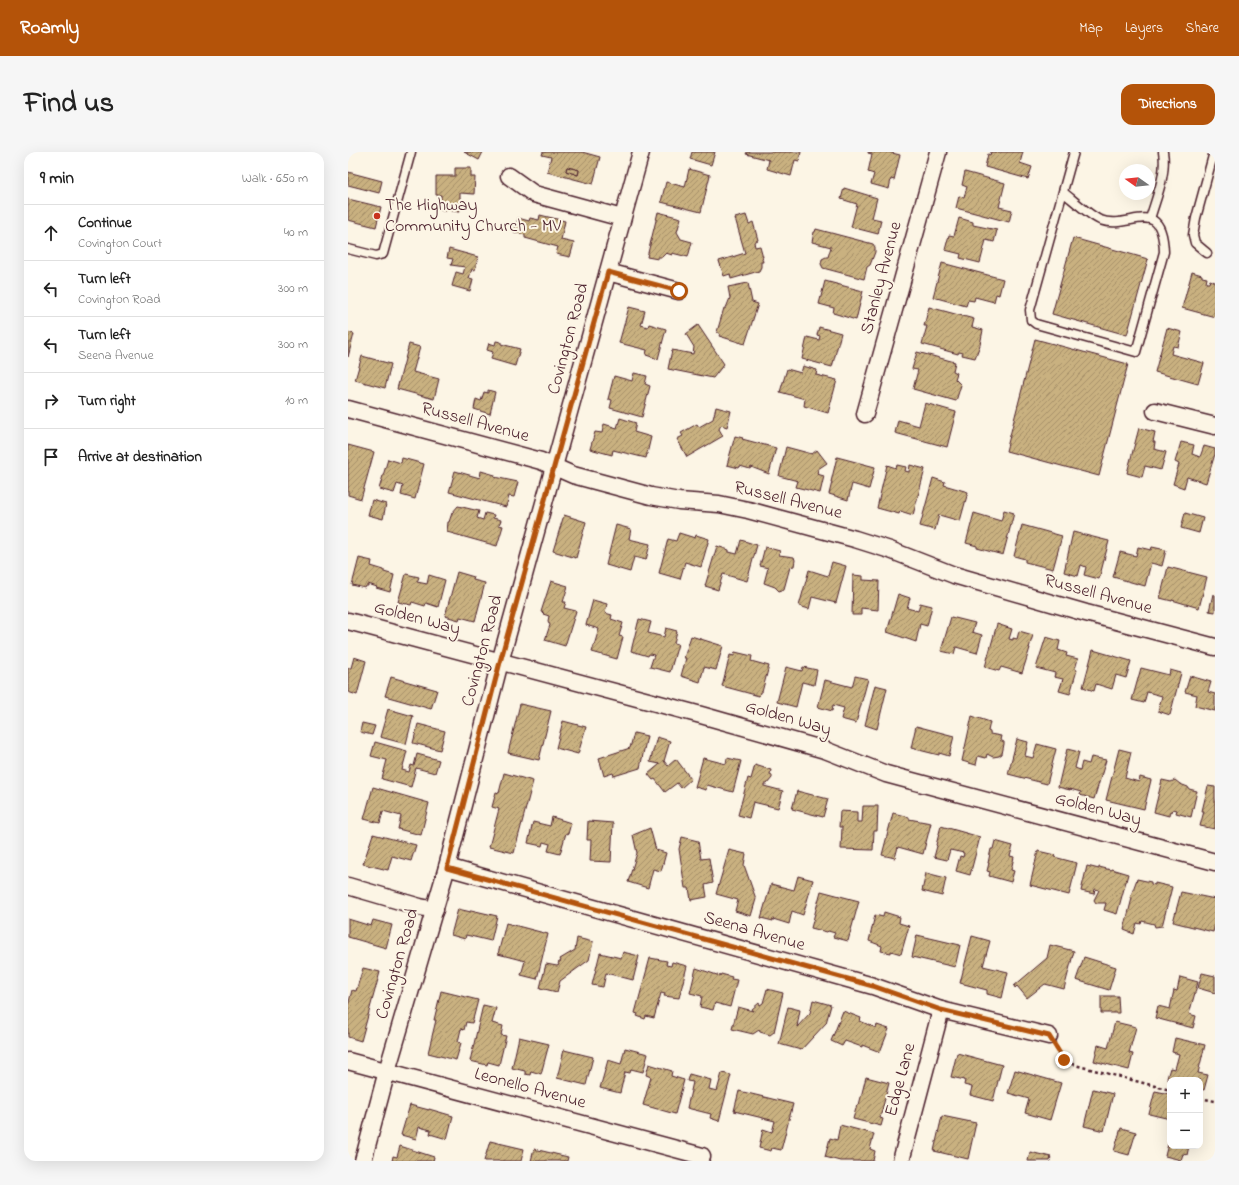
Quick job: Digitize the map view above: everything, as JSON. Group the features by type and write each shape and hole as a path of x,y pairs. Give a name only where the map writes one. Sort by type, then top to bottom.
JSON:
{"street":[{"name":"Covington Road","path":"363,1161 387,1071 447,868 500,662 640,152"},
{"name":"Stanley Avenue","path":"865,414 938,152"},
{"path":"509,176 534,194 622,218"},
{"path":"608,272 679,291"},
{"name":"Russell Avenue","path":"348,409 541,461 573,475 651,496 679,501 719,504 748,510 855,539 890,550 954,576 1215,647"},
{"path":"1155,411 1215,426"},
{"name":"Golden Way","path":"348,622 701,715 825,750 886,774 1215,862"},
{"name":"Seena Avenue","path":"447,868 873,986 941,1010 1049,1036"},
{"path":"348,886 435,910"},
{"name":"Edge Lane","path":"901,1161 941,1010"},
{"name":"Leonello Avenue","path":"348,1061 702,1156"}],"lane":[{"path":"348,249 376,256 383,254 411,152"},
{"path":"1063,192 1099,219 1111,222 1139,218 1150,219 1159,225 1164,237 1164,252 1136,352 1036,324 1031,320 1030,310 1074,152"},
{"path":"1150,219 1162,176 1164,160 1163,152"},
{"path":"1207,253 1195,243 1193,235 1196,218 1214,152"}],"path":[{"path":"1049,1036 1064,1060 1074,1066 1167,1089"},
{"path":"1203,1099 1215,1102"}],"building":[{"path":"464,152 483,152 479,160"},
{"path":"543,152 582,152 600,157 593,184 547,172 551,157 542,155","holes":["567,167 579,170 578,175 566,171"]},
{"path":"692,152 715,152 711,165 690,159"},
{"path":"747,152 801,152 799,161 795,160 791,176 767,169 769,160 746,154"},
{"path":"868,152 888,152 900,155 894,180 891,179 889,189 871,184 874,174 868,172 872,154"},
{"path":"991,152 1023,152 1020,163 1032,167 1028,179 985,167 988,154 990,155"},
{"path":"567,167 579,170 578,175 566,171"},
{"path":"455,168 471,168 471,177 475,177 474,194 460,193 460,211 441,210 441,195 436,195 436,176 455,176"},
{"path":"689,169 710,175 701,212 661,202 666,182 685,187"},
{"path":"348,172 382,181 379,193 348,185"},
{"path":"965,172 1005,183 999,207 1012,210 1009,222 956,208 959,196 964,197 967,187 962,185"},
{"path":"844,188 877,198 872,218 881,220 878,234 851,227 857,204 841,199"},
{"path":"348,199 381,207 376,227 348,220"},
{"path":"658,212 681,218 677,232 681,239 692,242 688,257 666,253 662,257 658,257 658,259 647,257"},
{"path":"540,215 565,221 561,240 574,243 570,257 556,254 558,247 525,238 525,235 514,232 518,218 529,221 530,218 539,220"},
{"path":"746,215 749,224 753,222 758,240 754,242 755,247 760,246 763,262 761,262 759,271 731,279 730,274 724,276 719,261 745,253 735,218"},
{"path":"959,218 973,222 973,225 997,230 994,242 986,240 980,263 960,258 961,254 945,250 949,235 954,236"},
{"path":"816,229 873,244 875,247 875,252 870,265 867,267 864,279 823,268 821,264 822,259 828,257 831,247 812,242"},
{"path":"1073,238 1148,259 1127,335 1052,314"},
{"path":"449,249 478,257 475,270 472,269 469,278 473,279 470,291 452,286 456,272 463,274 465,267 451,265 453,259 447,258"},
{"path":"942,263 1003,279 999,295 996,294 994,302 975,297 974,301 968,300 966,306 933,297"},
{"path":"1192,272 1207,278 1206,283 1209,283 1210,280 1215,282 1215,317 1182,308"},
{"path":"825,281 863,291 856,320 833,313 834,308 819,304"},
{"path":"748,283 752,302 758,304 745,344 719,336 720,334 717,332 724,308 726,308 730,298 728,287"},
{"path":"629,307 645,311 641,325 648,327 649,324 666,329 658,359 646,355 647,350 619,343"},
{"path":"929,307 974,319 972,327 983,330 980,345 975,358 962,355 963,353 959,352 958,354 922,344 927,326 924,326"},
{"path":"698,325 724,364 713,378 668,369 672,350 693,354 694,347 686,334"},
{"path":"819,327 841,333 832,367 802,359 807,337 819,340 820,336 817,335"},
{"path":"1167,328 1182,332 1178,347 1173,346 1171,354 1204,363 1198,384 1155,372"},
{"path":"348,332 354,334 348,357"},
{"path":"1035,339 1128,364 1099,476 1006,451"},
{"path":"496,341 501,342 501,344 520,349 515,366 491,359 493,352 487,350 489,343 495,345"},
{"path":"409,344 420,347 413,372 439,379 434,399 397,389"},
{"path":"917,352 955,362 953,371 957,373 955,379 961,385 956,401 913,389 918,370 912,369"},
{"path":"362,356 391,364 385,388 355,380"},
{"path":"803,366 817,370 816,375 837,380 828,413 804,406 805,399 780,392 787,369 801,373"},
{"path":"634,373 647,376 645,384 650,386 642,417 610,408 612,400 608,399 614,376 632,381"},
{"path":"488,390 495,392 490,414 474,409 476,399 481,401 484,392 488,393"},
{"path":"925,403 956,412 947,447 895,433 898,420 919,426"},
{"path":"716,407 731,411 727,427 721,425 719,429 723,436 687,457 677,439 683,436 681,433 697,424 699,427 713,419"},
{"path":"620,418 636,423 634,432 651,437 646,458 613,450 612,455 590,449 595,432 602,433 604,424 617,428"},
{"path":"1139,428 1155,432 1153,442 1155,442 1154,449 1166,452 1161,470 1145,466 1142,477 1127,473"},
{"path":"735,436 776,448 769,474 751,467 750,469 740,466 739,468 727,465"},
{"path":"1181,442 1194,445 1192,454 1200,457 1204,446 1215,449 1215,454 1206,483 1187,477 1184,488 1173,484 1179,464 1175,462"},
{"path":"348,445 374,452 361,499 348,495"},
{"path":"786,447 812,454 817,450 827,463 818,469 817,474 824,476 820,493 796,487 798,481 779,476"},
{"path":"837,457 875,467 869,489 852,484 848,500 829,494"},
{"path":"402,458 424,464 415,499 401,495 403,486 397,484 394,493 379,489 388,459 401,463"},
{"path":"887,465 896,468 897,465 906,467 905,471 909,472 910,465 925,469 913,515 900,511 899,514 877,508"},
{"path":"455,471 480,478 481,471 495,475 494,477 518,482 514,497 509,496 506,507 449,492"},
{"path":"933,478 945,482 944,485 968,492 960,521 939,515 935,530 920,526"},
{"path":"372,500 386,504 383,519 368,515"},
{"path":"458,506 479,511 477,518 483,520 485,513 494,515 493,518 501,520 499,525 503,526 497,546 447,532 448,522 452,513"},
{"path":"1004,510 1014,513 1003,555 977,548 977,546 966,543 974,513 1001,521"},
{"path":"1185,513 1203,518 1199,533 1181,528"},
{"path":"564,515 586,522 576,558 553,551"},
{"path":"616,525 631,529 629,539 650,544 646,560 634,557 630,572 606,565"},
{"path":"1022,525 1062,536 1053,569 1025,562 1025,559 1014,556"},
{"path":"1073,532 1109,541 1099,579 1084,575 1086,567 1081,565 1078,576 1064,572"},
{"path":"679,533 695,538 696,535 709,539 701,567 685,562 680,579 659,573 668,539 676,541"},
{"path":"741,540 757,545 747,581 723,574 718,590 705,586 717,546 737,554"},
{"path":"765,547 780,551 779,555 794,557 794,566 790,567 784,589 782,590 779,591 775,587 764,583 768,568 760,566"},
{"path":"1138,547 1151,550 1152,547 1166,550 1162,566 1151,563 1145,586 1113,577 1120,552 1136,556"},
{"path":"359,558 372,561 371,566 394,575 390,592 368,584 365,588 352,585"},
{"path":"832,562 846,566 836,603 812,597 809,609 799,606 809,570 828,576"},
{"path":"1168,567 1207,577 1199,608 1160,598"},
{"path":"457,572 474,577 473,580 485,583 475,621 460,617 459,620 445,616"},
{"path":"406,574 419,577 417,582 427,584 429,575 445,580 438,607 426,603 425,606 412,602 411,605 398,602"},
{"path":"853,575 863,576 863,580 879,581 878,610 861,608 861,615 852,615"},
{"path":"551,581 568,586 563,602 566,602 564,608 576,611 565,646 545,640 550,625 548,621 549,616 541,612"},
{"path":"898,594 910,598 907,608 918,611 920,603 932,606 927,626 920,624 916,642 887,632"},
{"path":"1213,594 1215,595 1215,612 1209,611"},
{"path":"593,600 607,604 605,613 612,615 611,619 623,623 619,636 623,637 617,659 592,652 599,629 586,625"},
{"path":"951,617 975,623 972,632 982,635 977,653 956,647 954,654 941,651"},
{"path":"639,619 651,622 648,633 664,637 666,628 677,631 674,643 678,644 670,672 650,667 654,655 649,654 648,656 631,651"},
{"path":"997,624 1012,629 1009,639 1017,639 1019,631 1033,635 1022,673 1001,667 999,671 985,667"},
{"path":"691,636 723,646 716,670 704,667 700,682 681,676 686,658 684,658"},
{"path":"1046,637 1060,641 1058,650 1067,653 1066,656 1078,659 1075,669 1077,670 1070,694 1059,691 1063,679 1054,677 1055,673 1036,668"},
{"path":"1093,650 1131,661 1126,678 1116,675 1112,689 1096,684 1094,691 1083,687"},
{"path":"735,652 752,656 751,661 769,666 762,692 760,692 759,696 722,686 730,655 734,656"},
{"path":"354,657 366,661 357,695 348,692 348,668 351,668"},
{"path":"786,667 802,671 803,667 817,670 814,685 802,682 796,707 777,702"},
{"path":"1141,668 1169,675 1170,670 1181,673 1170,715 1158,711 1162,696 1147,692 1144,703 1132,700"},
{"path":"855,676 868,679 856,723 841,719 844,708 833,705 832,711 818,707 825,680 852,687"},
{"path":"1190,676 1211,682 1208,692 1215,694 1215,711 1195,706 1197,695 1185,692"},
{"path":"391,677 437,690 431,709 385,696"},
{"path":"875,685 887,688 877,729 865,725"},
{"path":"520,704 551,711 539,760 508,753"},
{"path":"388,709 413,716 406,744 380,737"},
{"path":"972,716 990,722 988,731 990,734 1001,736 1000,740 1004,742 1002,754 993,757 987,754 986,758 978,756 976,765 962,761"},
{"path":"563,721 586,727 578,754 556,748"},
{"path":"362,723 375,726 372,735 360,732"},
{"path":"418,724 445,731 440,750 413,743"},
{"path":"916,726 954,736 949,756 911,748"},
{"path":"634,733 647,736 640,768 614,776 613,773 604,776 599,758 630,748"},
{"path":"657,737 670,741 664,761 668,766 676,759 691,779 681,788 677,783 665,792 655,779 653,780 648,774 660,764 650,762"},
{"path":"1017,739 1028,742 1025,756 1033,758 1037,744 1056,749 1047,784 1008,774"},
{"path":"375,742 407,751 402,770 409,772 411,765 414,766 417,754 439,760 435,773 416,768 411,787 382,779 387,760 371,756"},
{"path":"1067,749 1079,752 1075,768 1080,770 1082,762 1089,764 1091,757 1106,760 1094,799 1080,795 1081,792 1058,787"},
{"path":"1119,749 1131,752 1125,778 1139,782 1140,777 1151,780 1144,809 1106,800"},
{"path":"703,758 726,764 727,758 741,761 733,792 707,785 706,790 695,787"},
{"path":"755,765 771,770 770,774 772,775 772,778 767,784 764,784 764,786 783,791 778,808 753,802 749,818 738,815 748,778 751,779"},
{"path":"504,773 533,781 514,853 489,847 499,809 492,807 496,792 499,793"},
{"path":"1162,780 1171,782 1175,780 1189,789 1197,791 1191,817 1176,813 1177,810 1173,809 1172,812 1170,811 1169,816 1154,812"},
{"path":"1208,786 1215,787 1215,829 1200,826"},
{"path":"373,787 429,803 421,835 398,829 401,816 383,811 380,823 364,819"},
{"path":"797,791 828,799 823,817 792,809"},
{"path":"863,806 878,806 877,831 874,831 873,850 841,849 842,827 839,827 840,811 857,812 857,822 862,822"},
{"path":"893,813 909,817 909,819 931,823 923,854 898,847 895,858 882,855"},
{"path":"552,817 571,823 568,834 566,833 560,854 548,851 550,844 543,842 542,846 528,843 533,822 550,826"},
{"path":"588,821 613,823 611,862 590,861 591,840 587,840"},
{"path":"941,826 980,837 970,875 956,871 960,856 963,857 964,853 950,850 947,860 934,857"},
{"path":"650,828 656,850 666,853 661,871 653,869 648,888 628,882 637,853 633,835"},
{"path":"373,834 416,845 411,861 392,856 388,870 363,864"},
{"path":"682,837 698,841 701,859 709,858 713,883 705,885 707,897 691,900 689,888 685,888 679,849"},
{"path":"995,841 1013,846 1010,856 1014,857 1011,870 1014,871 1011,882 989,876 990,872 987,871 991,849 993,849"},
{"path":"729,850 746,854 744,865 756,899 751,916 735,911 738,900 716,894"},
{"path":"1038,851 1077,863 1069,895 1030,885"},
{"path":"1087,866 1099,869 1099,867 1111,869 1128,874 1117,914 1104,910 1106,903 1096,903 1094,900 1099,890 1095,889 1094,894 1081,891"},
{"path":"926,873 946,878 942,896 922,891"},
{"path":"798,876 813,880 803,915 792,911 789,924 773,919 773,921 761,918 771,884 794,890"},
{"path":"1137,879 1151,882 1151,884 1155,885 1155,883 1172,887 1162,926 1155,927 1154,924 1142,921 1141,924 1137,923 1134,934 1124,930 1132,898 1130,898"},
{"path":"821,891 859,901 848,941 833,937 835,933 811,928"},
{"path":"1181,892 1215,899 1215,924 1213,932 1173,922"},
{"path":"458,909 471,912 471,910 497,916 491,941 466,935 465,939 451,935"},
{"path":"884,912 900,917 899,923 909,926 901,954 891,951 891,953 881,951 882,946 869,941 875,915 883,917"},
{"path":"348,919 371,926 373,920 392,925 386,948 348,937"},
{"path":"506,923 548,934 537,979 521,975 525,961 498,954"},
{"path":"917,935 960,945 955,967 912,957"},
{"path":"972,936 990,941 983,966 1008,972 1002,998 987,994 987,990 960,983"},
{"path":"577,938 593,942 589,960 560,981 557,992 540,988 546,964 559,965 558,963 561,961 560,959 575,950"},
{"path":"1050,945 1074,951 1064,989 1045,984 1027,998 1017,986 1015,988 1014,986 1047,958"},
{"path":"623,952 639,956 633,980 606,973 603,987 592,985 600,953 621,958"},
{"path":"1084,957 1116,967 1109,990 1076,980"},
{"path":"650,958 667,961 666,965 671,966 672,962 687,966 679,998 664,996 665,994 661,993 654,1018 646,1016 645,1019 637,1016 638,1014 635,1013"},
{"path":"363,968 380,972 361,1041 348,1037 348,1006 352,990 356,991"},
{"path":"696,968 720,976 721,974 732,977 731,979 737,980 730,1007 715,1003 713,1010 700,1007 702,996 690,993"},
{"path":"1202,973 1215,976 1215,993 1198,988"},
{"path":"1180,977 1198,982 1189,1014 1196,1016 1193,1028 1155,1018 1158,1006 1170,1009 1174,990 1177,991"},
{"path":"767,989 783,993 774,1032 770,1035 760,1032 759,1030 753,1034 732,1029 738,1007 753,1011 752,1009 759,1003 760,1005 763,1003"},
{"path":"441,991 478,1000 472,1023 466,1022 464,1030 461,1029 458,1042 461,1043 456,1060 428,1053"},
{"path":"1101,996 1118,996 1119,1013 1101,1013"},
{"path":"813,1000 831,1005 826,1023 801,1050 779,1044 788,1007 800,1010 797,1027 810,1013"},
{"path":"483,1005 496,1008 492,1023 503,1026 501,1035 506,1036 499,1065 488,1062 487,1065 470,1061"},
{"path":"843,1011 861,1018 860,1021 876,1028 877,1025 889,1029 880,1052 862,1045 862,1047 845,1041 842,1046 831,1041"},
{"path":"1115,1022 1136,1027 1129,1053 1133,1054 1129,1070 1094,1061 1098,1045 1108,1048"},
{"path":"519,1037 549,1044 541,1074 531,1071 530,1075 525,1074 525,1071 512,1068"},
{"path":"1175,1038 1205,1045 1198,1073 1208,1075 1204,1090 1203,1077 1167,1077 1170,1068 1175,1069 1179,1054 1172,1052"},
{"path":"625,1048 648,1054 643,1072 631,1069 630,1073 625,1072 620,1093 600,1088 608,1060 621,1064"},
{"path":"564,1050 593,1057 586,1085 557,1078"},
{"path":"957,1053 1002,1065 993,1101 970,1095 972,1087 964,1085 965,1080 951,1077"},
{"path":"649,1064 672,1071 671,1076 684,1080 675,1114 643,1105 651,1077 646,1075"},
{"path":"1015,1070 1061,1083 1050,1120 1025,1113 1029,1099 1008,1093"},
{"path":"722,1073 731,1075 719,1121 710,1118 711,1114 687,1108 693,1082 687,1081 689,1074 711,1080 709,1089 717,1091"},
{"path":"866,1077 889,1083 880,1118 883,1119 881,1126 853,1119 857,1105 859,1105"},
{"path":"1093,1089 1113,1094 1104,1131 1084,1126"},
{"path":"739,1091 793,1104 781,1150 772,1148 771,1151 759,1148 763,1129 772,1132 775,1121 734,1111"},
{"path":"1155,1091 1167,1093 1167,1118 1149,1114"},
{"path":"410,1105 453,1116 447,1139 430,1134 431,1130 419,1127 416,1139 401,1135"},
{"path":"942,1116 976,1123 968,1159 934,1151"},
{"path":"840,1125 874,1134 870,1149 875,1151 873,1161 840,1161 825,1157 830,1138 837,1140"},
{"path":"1121,1128 1136,1132 1129,1155 1114,1151"},
{"path":"490,1141 524,1149 521,1161 484,1161"},
{"path":"400,1146 434,1157 433,1161 392,1161 393,1156 397,1157"},
{"path":"1167,1148 1188,1149 1187,1155 1183,1154 1181,1160 1165,1156"},
{"path":"534,1149 568,1157 567,1161 531,1161"},
{"path":"1030,1152 1051,1157 1050,1161 1028,1161"}],"place":[{"name":"The Highway Community Church - MV","path":"377,216"}],"route":[{"path":"679,291 608,272 500,662 447,868 873,986 941,1010 1049,1036 1064,1060"}]}
